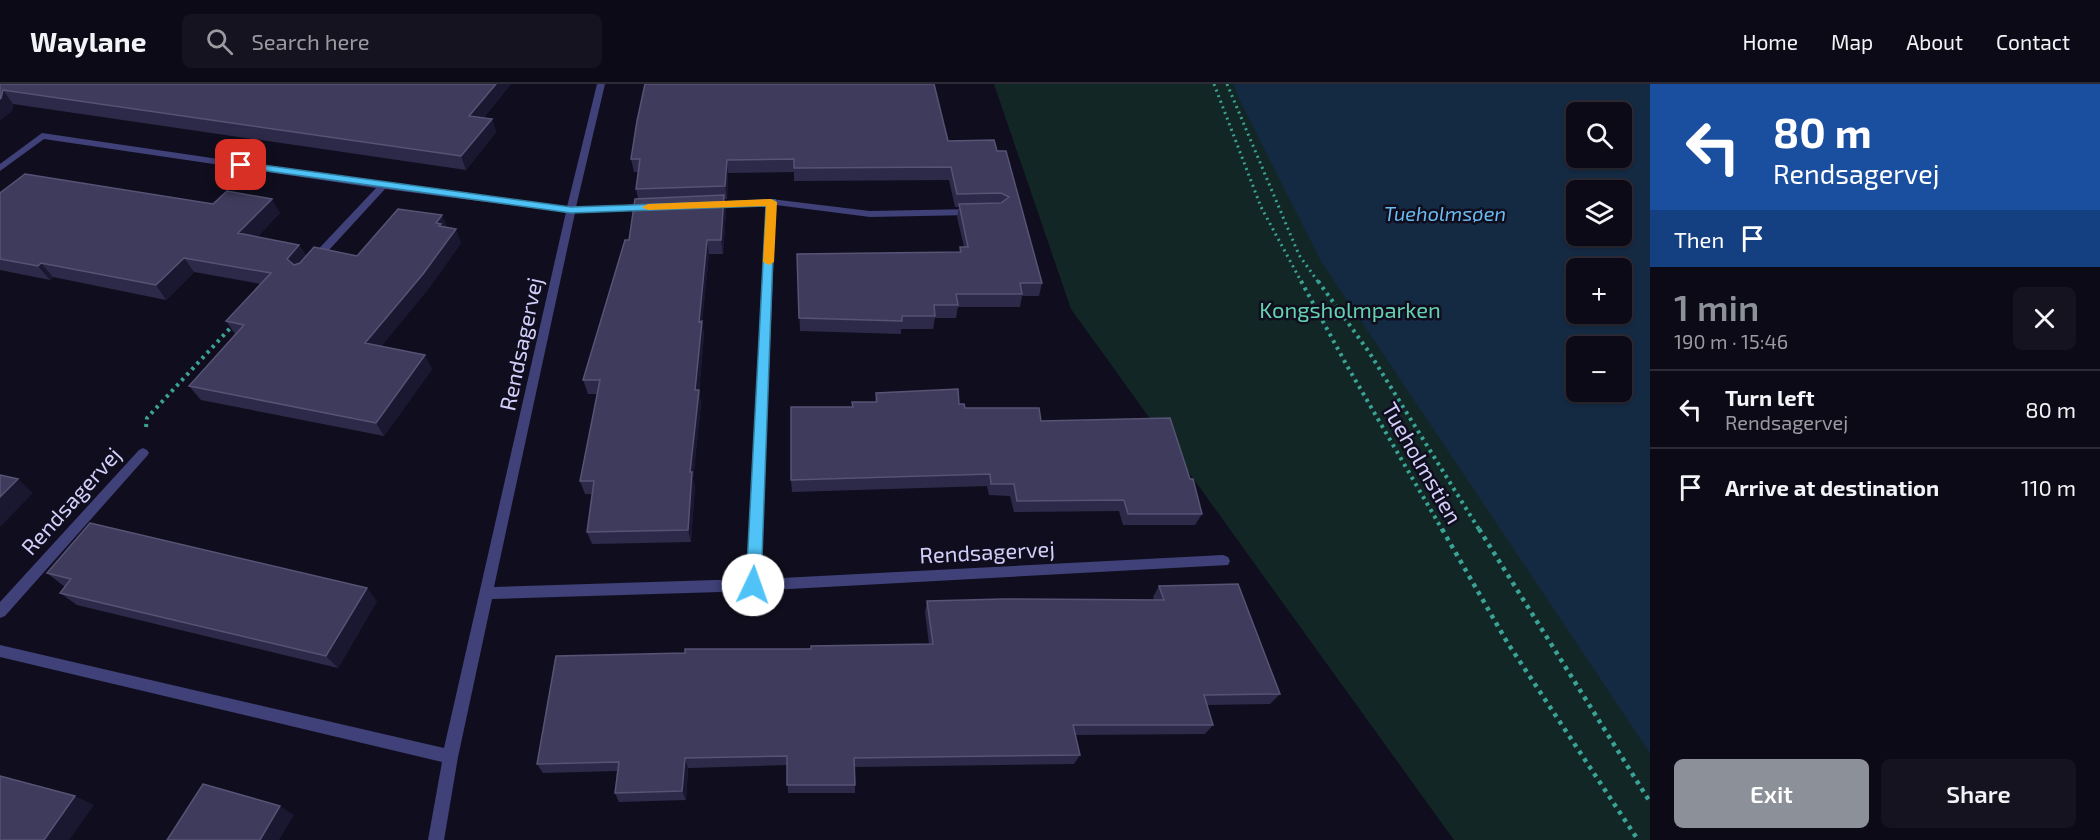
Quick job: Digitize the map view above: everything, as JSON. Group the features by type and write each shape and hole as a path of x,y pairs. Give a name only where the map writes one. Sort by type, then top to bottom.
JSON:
{"street":[{"name":"Rendsagervej","path":"436,840 450,757 601,84"},
{"path":"0,168 42,136 383,186 571,210 665,206"},
{"path":"310,265 383,186"},
{"path":"753,585 771,202"},
{"path":"701,205 771,202 870,214 987,211"},
{"name":"Rendsagervej","path":"0,612 143,453"},
{"name":"Rendsagervej","path":"488,592 753,585 1223,561"},
{"path":"0,651 450,757"}],"path":[{"name":"Tueholmstien","path":"1214,84 1261,207 1346,364 1507,642 1638,840"},
{"path":"1227,84 1299,255 1368,352 1650,802"},
{"name":"Rendsagervej","path":"143,453 147,418 240,318"}],"green space":[{"name":"Kongsholmparken","path":"994,84 1650,84 1650,840 1454,840 1071,309"}],"water":[{"name":"Tueholmsøen","path":"1234,84 1650,84 1650,753 1321,261 1239,99"}],"building":[{"path":"0,84 496,84 469,116 492,119 461,156 3,90 0,99"},
{"path":"645,84 934,84 948,141 994,140 997,151 1006,151 1042,283 1020,283 1022,294 956,294 958,305 934,305 935,316 902,316 902,321 799,318 797,254 961,252 960,247 968,247 959,204 1001,203 1009,197 1001,193 957,194 951,167 794,168 794,159 727,160 725,186 636,189 640,159 631,159"},
{"path":"25,174 213,204 227,191 272,199 238,233 299,245 287,259 294,265 300,263 314,247 357,256 398,209 442,215 436,223 441,224 439,226 456,229 423,274 365,343 425,355 376,423 189,386 244,325 226,321 271,273 184,258 156,285 41,263 38,266 0,259 0,193"},
{"path":"724,195 721,240 707,240 699,322 702,321 695,390 699,390 690,472 692,472 688,530 587,532 594,481 580,481 600,380 583,380 625,240 629,240 635,199"},
{"path":"958,389 959,404 964,404 965,408 1039,408 1041,421 1170,418 1190,479 1193,479 1202,514 1128,514 1124,500 1017,501 1014,484 991,484 990,474 791,480 791,407 853,407 852,402 877,402 876,393"},
{"path":"0,475 18,479 0,497"},
{"path":"90,523 367,588 326,656 60,593 71,579 47,573"},
{"path":"1238,584 1280,694 1204,695 1213,725 1073,725 1080,755 854,758 855,785 787,785 787,756 685,758 682,791 615,793 619,762 537,764 556,656 685,653 685,649 811,649 811,646 933,644 927,601 1164,600 1159,586"},
{"path":"0,776 75,796 44,840 0,840"},
{"path":"203,784 280,806 260,840 167,840"}],"slow traffic":[{"path":"648,207 771,202 769,262"}],"route":[{"path":"241,165 571,210 771,202 753,585"}]}
